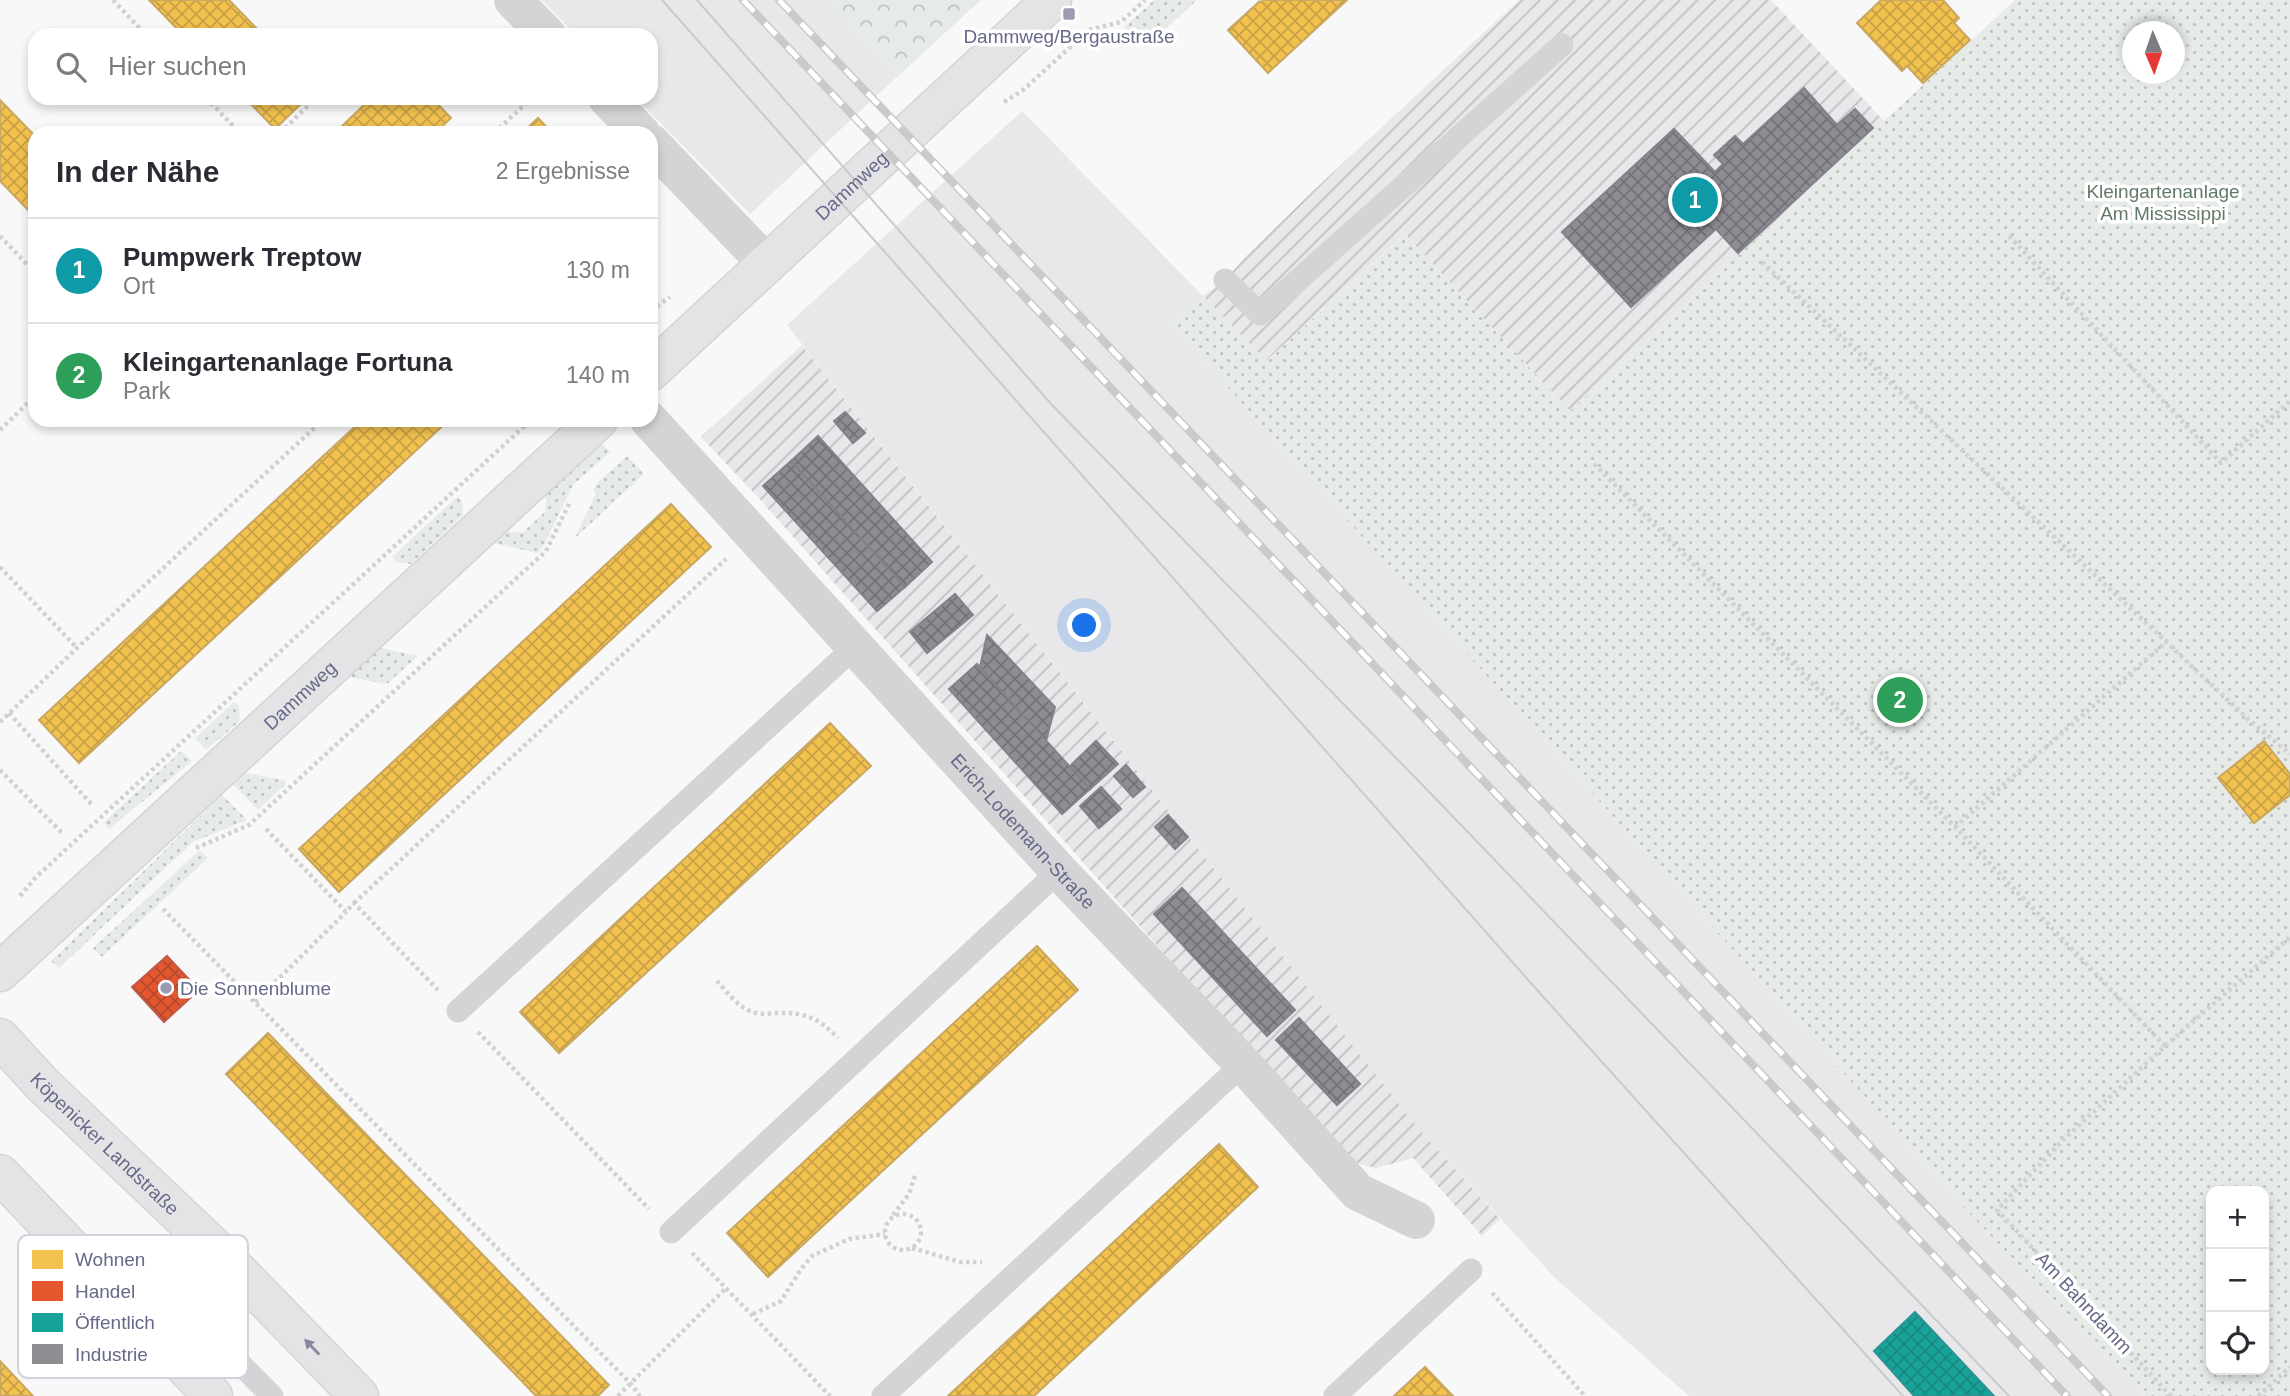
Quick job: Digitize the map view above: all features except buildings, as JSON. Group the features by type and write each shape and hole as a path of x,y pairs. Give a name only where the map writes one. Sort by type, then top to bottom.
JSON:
{"street":[{"path":"513,0 540,28"},
{"name":"Dammweg","path":"658,365 1052,0"},
{"path":"614,105 634,126"},
{"path":"658,151 768,265"},
{"name":"Dammweg","path":"0,972 590,427"},
{"name":"Erich-Lodemann-Straße","path":"655,427 1059,871 1243,1064 1358,1192 1416,1220"},
{"name":"Köpenicker Landstraße","path":"0,1038 43,1085 201,1235"},
{"path":"0,1174 59,1235"},
{"name":"Köpenicker Landstraße","path":"248,1282 359,1396"},
{"path":"196,1378 213,1396"}],"lane":[{"path":"1225,280 1260,314 1562,45"},
{"path":"458,1011 856,646"},
{"path":"671,1232 1059,871"},
{"path":"883,1396 1243,1064"},
{"path":"1335,1396 1471,1270"},
{"path":"248,1371 272,1396"}],"path":[{"path":"113,0 139,28"},
{"path":"1096,28 1121,22 1145,0"},
{"path":"213,105 233,126"},
{"path":"287,126 309,105"},
{"path":"502,126 524,105"},
{"path":"0,236 28,266"},
{"path":"2009,236 2221,463 2290,401"},
{"path":"1762,262 2248,719 2290,754"},
{"path":"0,430 28,403"},
{"path":"0,722 316,427"},
{"path":"13,905 44,869 523,427"},
{"path":"1594,464 1955,827 2165,1046 2290,937"},
{"path":"196,848 249,825 546,551 572,497"},
{"path":"355,903 752,534"},
{"path":"0,567 77,648"},
{"path":"1955,827 2166,642"},
{"path":"9,713 93,806"},
{"path":"0,770 63,834"},
{"path":"163,909 640,1396"},
{"path":"255,1002 346,912"},
{"path":"717,981 741,1007 757,1014 810,1015 825,1025 857,1059"},
{"name":"Am Bahndamm","path":"2165,1046 2062,1141 1997,1210 2171,1396"},
{"path":"916,1173 909,1194 890,1220 885,1234 895,1248 912,1248 960,1262 1000,1264 1015,1274"},
{"path":"890,1220 899,1214 916,1218 922,1234 912,1248"},
{"path":"671,1232 830,1396"},
{"path":"753,1314 781,1301 812,1256 849,1240 885,1234"},
{"path":"1471,1270 1586,1396"},
{"path":"618,1396 727,1287"},
{"path":"2258,1396 2290,1367"}],"shaded area":[{"path":"542,0 909,0 943,34 750,214 643,105 658,105 658,28 569,28"},
{"path":"1519,0 1771,0 1884,121 1570,411 1405,234 1266,361 1203,296 1225,280 1314,190"},
{"path":"1022,111 1203,296 1172,325 1971,1215 2143,1396 1689,1396 1554,1277 1418,1128 787,325"},
{"path":"802,345 1418,1128 1500,1219 1482,1236 1413,1158 1376,1168 1350,1162 755,494 701,437"}],"green space":[{"path":"826,0 981,0 898,76"},
{"path":"1154,0 1197,0 1145,48 1124,27"},
{"name":"Kleingartenanlage Am Mississippi","path":"2015,0 2290,0 2290,1396 2143,1396 1971,1215 1171,324 1203,296 1267,361 1405,234 1570,411"},
{"path":"602,444 610,452 573,485 544,545 537,553 494,543 506,532 523,532 545,512 546,495"},
{"path":"627,456 644,474 575,538 596,493 593,490 598,482"},
{"path":"458,496 462,501 463,515 411,564 396,562 392,557"},
{"path":"380,648 418,656 387,684 349,677"},
{"path":"234,702 239,706 240,721 206,750 195,738"},
{"path":"181,751 192,761 109,829 104,822"},
{"path":"245,773 284,780 286,784 258,810 233,784"},
{"path":"222,795 247,820 193,842 59,968 51,961"},
{"path":"200,850 208,858 102,957 93,948"}],"tram line":[{"path":"662,0 1538,991 1903,1396"},
{"path":"697,0 1052,405 1439,802 2009,1396"}],"railway":[{"path":"743,0 2067,1396"},
{"path":"779,0 2108,1396"}],"place":[{"name":"Dammweg/Bergaustraße","path":"1069,14"},
{"name":"Pumpwerk Treptow","path":"1695,200"},
{"name":"Kleingartenanlage Fortuna","path":"1900,700"},
{"name":"Die Sonnenblume","path":"166,988"}]}
